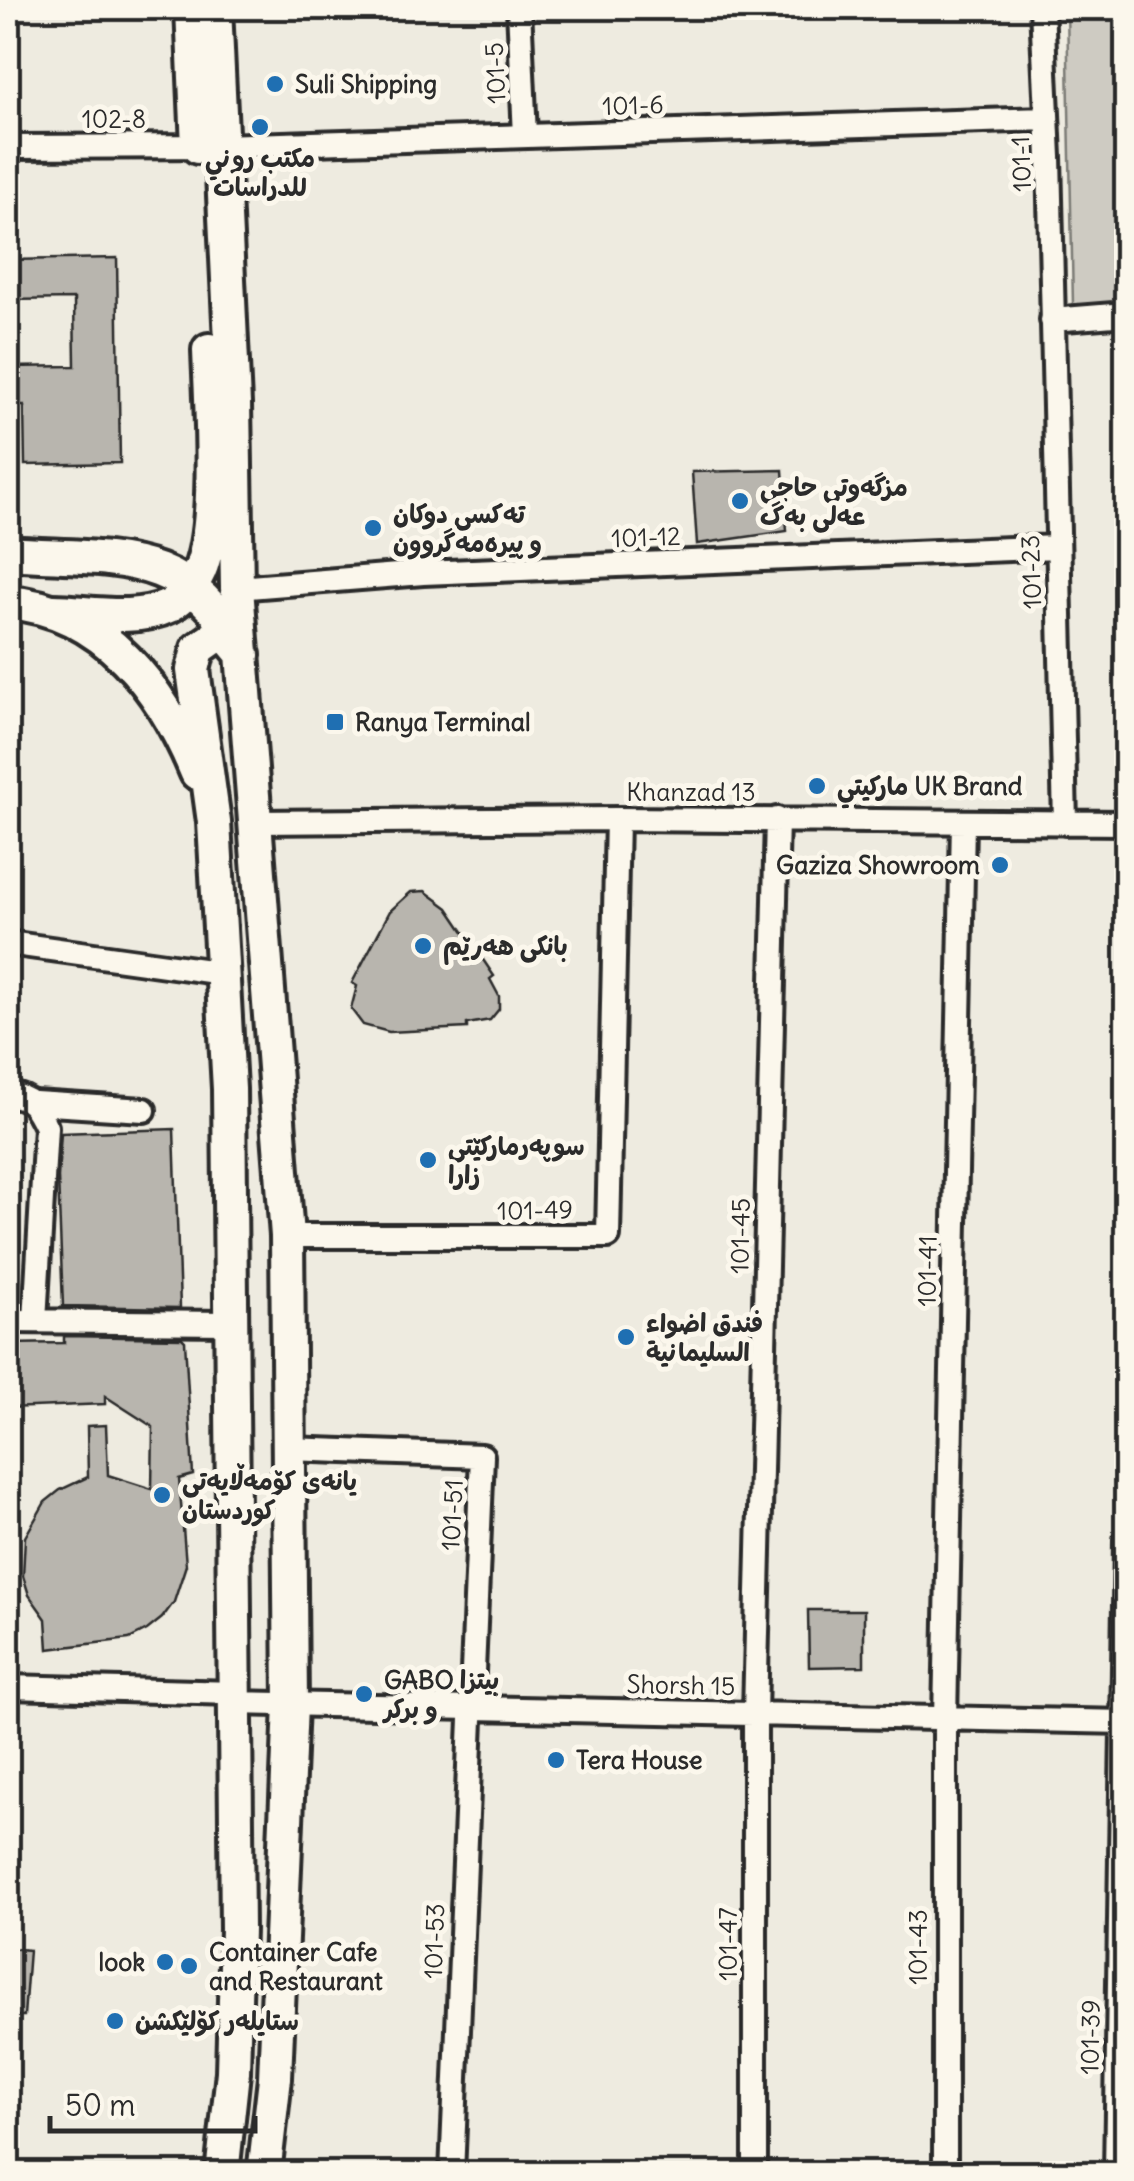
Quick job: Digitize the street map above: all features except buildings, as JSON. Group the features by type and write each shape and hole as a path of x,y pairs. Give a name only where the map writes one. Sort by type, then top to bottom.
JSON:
{"main road":[{"path":"192,8 234,404 238,588 287,1236 290,1705 275,2078 264,2174"},
{"path":"8,602 54,611 148,613 174,603 201,570 209,538 209,146 215,8"},
{"path":"8,553 148,566 192,585 215,608 243,655"},
{"path":"54,611 97,634 149,684 184,741 214,822"},
{"path":"222,2174 234,2036 237,1929 229,1090 214,822 193,670 204,641 215,637 228,637 243,655"},
{"path":"214,822 255,822"}],"street":[{"name":"101-5","path":"519,8 526,136"},
{"name":"101-1","path":"1042,8 1052,320"},
{"name":"101-6","path":"209,146 1046,118"},
{"name":"102-8","path":"8,147 209,146"},
{"path":"1052,320 1126,314"},
{"name":"101-23","path":"1052,320 1065,823"},
{"name":"101-12","path":"238,588 423,573 1057,547"},
{"name":"Khanzad 13","path":"255,822 617,819 1126,823"},
{"name":"101-49","path":"287,1236 608,1236 617,819"},
{"name":"101-45","path":"755,1714 778,820"},
{"name":"101-41","path":"945,1720 963,822"},
{"path":"8,942 222,973"},
{"path":"8,1094 25,1096 35,1103 46,1127 35,1321"},
{"path":"35,1103 144,1110"},
{"path":"8,1321 229,1323"},
{"name":"101-51","path":"288,1450 482,1456 471,1710"},
{"name":"101-39","path":"1116,2174 1126,1540"},
{"name":"Shorsh 15","path":"8,1687 235,1698 290,1705 1125,1722"},
{"name":"101-53","path":"452,2174 471,1710"},
{"name":"101-47","path":"755,1714 755,2174"},
{"name":"101-43","path":"945,1720 945,2174"}],"shaded area":[{"path":"1067,8 1126,8 1126,302 1073,305"}],"place":[{"name":"Suli Shipping","path":"275,84"},
{"name":"مكتب روني للدراسات","path":"260,127"},
{"name":"مزگەوتی حاجی عەلی بەگ","path":"740,501"},
{"name":"تەکسی دوکان و پیرەمەگروون","path":"373,528"},
{"name":"Ranya Terminal","path":"335,722"},
{"name":"مارکيتي UK Brand","path":"817,786"},
{"name":"Gaziza Showroom","path":"1000,865"},
{"name":"بانکی هەرێم","path":"423,946"},
{"name":"سوپەرمارکێتی زارا","path":"428,1160"},
{"name":"فندق اضواء السليمانية","path":"626,1337"},
{"name":"یانەی کۆمەڵایەتی کوردستان","path":"162,1495"},
{"name":"GABO بيتزا و بركر","path":"364,1694"},
{"name":"Tera House","path":"556,1760"},
{"name":"look","path":"165,1962"},
{"name":"Container Cafe and Restaurant","path":"189,1966"},
{"name":"ستایلەر کۆلێکشن","path":"115,2021"}]}
